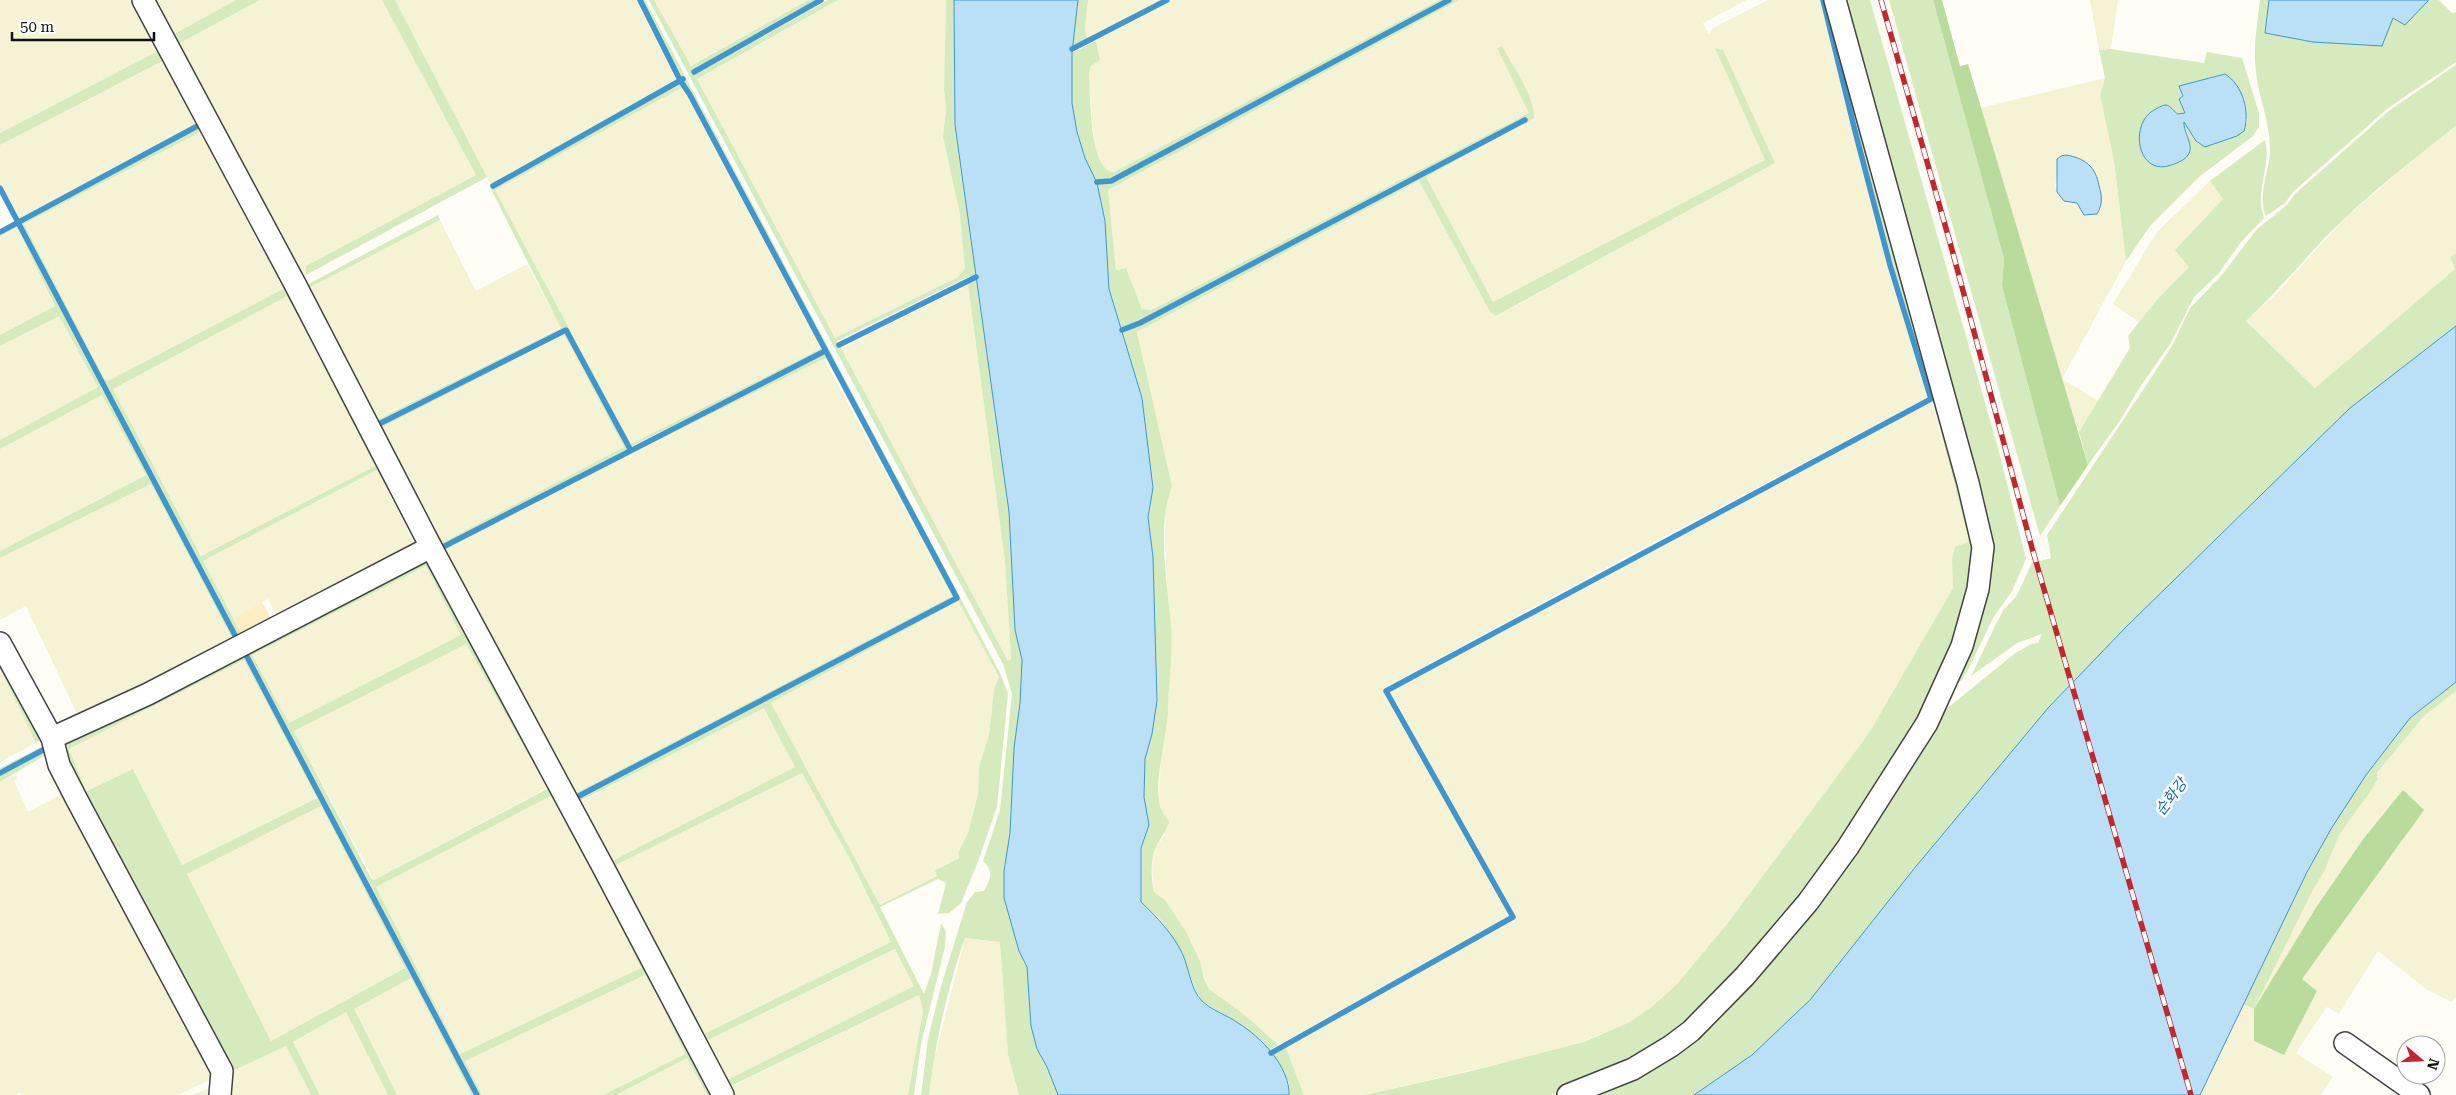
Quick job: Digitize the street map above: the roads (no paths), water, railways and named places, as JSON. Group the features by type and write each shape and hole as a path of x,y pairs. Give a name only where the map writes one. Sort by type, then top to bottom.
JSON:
{"street":[{"path":"143,0 295,284 430,547 602,865 723,1095"},
{"path":"1568,1095 1633,1069 1672,1046 1691,1032 1728,995 1808,902 1848,847 1927,723 1962,646 1978,589 1983,547 1968,483 1835,0"},
{"path":"52,738 140,698 430,547"},
{"path":"0,642 52,738 59,765 77,800 222,1072 220,1095"},
{"path":"2345,1043 2419,1095"}],"water":[{"path":"954,0 1078,0 1072,53 1072,103 1077,132 1085,158 1097,183 1105,221 1109,289 1142,398 1153,488 1148,517 1153,557 1157,701 1152,734 1145,759 1144,797 1149,825 1141,848 1141,902 1164,926 1175,941 1185,961 1198,996 1210,1007 1247,1029 1265,1045 1285,1074 1289,1095 1058,1095 1047,1067 1037,1049 1031,1026 1027,967 1019,951 1004,898 1004,871 1010,833 1014,748 1020,703 1022,660 1015,630 1009,512 955,125"},
{"path":"2269,0 2428,1 2405,25 2393,18 2382,46 2313,42 2265,33"},
{"path":"2225,74 2236,85 2244,100 2246,124 2244,131 2237,136 2205,147 2196,141 2184,122 2190,143 2190,151 2186,157 2168,166 2157,166 2149,162 2143,155 2139,134 2147,115 2166,105 2178,114 2185,113 2179,99 2183,96 2179,86"},
{"path":"2066,155 2079,158 2088,164 2098,179 2101,203 2097,214 2084,215 2077,203 2064,201 2057,192 2057,159"},
{"name":"순화강","path":"2456,326 2456,682 2410,718 2366,775 2331,829 2307,872 2200,1095 1694,1095 1752,1055 1810,1000 1913,870 2048,708 2126,627 2350,408"}],"waterway":[{"path":"577,797 957,598 690,95 680,80 640,0"},
{"path":"694,72 821,0"},
{"path":"1072,49 1167,0"},
{"path":"1097,182 1111,181 1449,0"},
{"path":"1271,1053 1513,917 1386,691 1931,399 1890,265 1823,0"},
{"path":"493,186 683,79"},
{"path":"1122,330 1140,323 1525,120"},
{"path":"0,232 203,123"},
{"path":"0,188 238,641"},
{"path":"839,345 976,277"},
{"path":"377,425 566,330 630,449"},
{"path":"441,548 825,351"},
{"path":"244,651 477,1095"},
{"path":"0,773 43,750"}],"railway":[{"path":"1881,0 1951,246 2032,548 2191,1095"}]}
